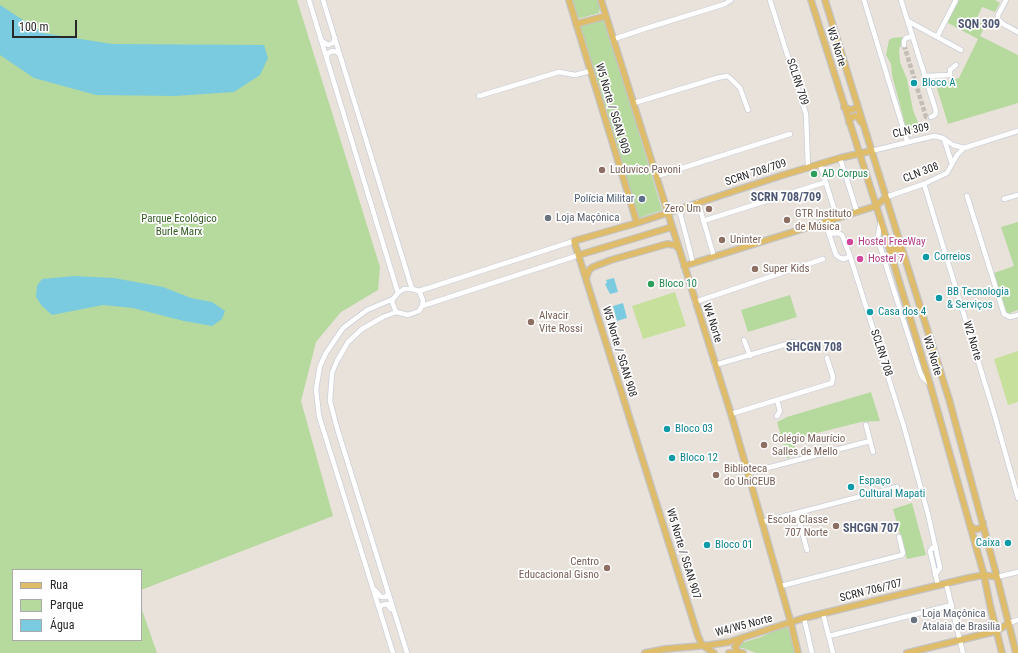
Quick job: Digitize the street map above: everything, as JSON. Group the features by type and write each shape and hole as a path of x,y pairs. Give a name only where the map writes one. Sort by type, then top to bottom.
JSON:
{"main road":[{"name":"W5 Norte / SGAN 909","path":"568,0 637,223"},
{"name":"W4 Norte","path":"601,0 731,414 781,586 798,653"},
{"name":"W3 Norte","path":"811,0 881,221 930,384 984,575 1002,653"},
{"name":"W3 Norte","path":"825,0 947,392 998,576 1016,653"},
{"path":"576,24 606,16"},
{"path":"844,108 851,110 858,107"},
{"path":"849,122 852,117 857,116 865,131"},
{"name":"CLN 309","path":"859,153 871,150"},
{"name":"SCRN 708/709","path":"574,241 637,223 808,167 859,153"},
{"name":"CLN 308","path":"876,206 886,197"},
{"path":"684,266 876,206"},
{"path":"579,255 672,227"},
{"path":"885,236 887,240 892,242 896,241 898,236"},
{"name":"W5 Norte / SGAN 908","path":"574,241 645,468"},
{"path":"586,279 592,267 611,260 667,244 675,244 679,249"},
{"path":"890,254 892,250 898,249 907,264"},
{"name":"W5 Norte / SGAN 907","path":"645,468 702,645"},
{"path":"967,516 973,529 980,528 983,523"},
{"name":"SCRN 706/707","path":"823,614 946,583 984,575 998,576"},
{"name":"W4/W5 Norte","path":"645,653 665,649 729,642 804,618 823,614"},
{"path":"907,653 997,631 1009,623"},
{"path":"741,653 735,649 736,645 742,638"},
{"path":"702,645 714,653"},
{"path":"729,653 741,653"}],"street":[{"path":"309,0 398,293"},
{"path":"323,0 412,289"},
{"path":"614,39 725,4 731,0"},
{"name":"SCLRN 709","path":"770,0 806,114 808,167"},
{"path":"864,0 907,142"},
{"path":"901,0 934,104 936,113 931,117"},
{"path":"937,37 956,0"},
{"path":"1006,0 998,15 998,19 1003,24 1018,32"},
{"path":"908,21 961,50"},
{"path":"904,45 906,38 913,36"},
{"path":"321,40 328,44 333,43 335,38"},
{"path":"327,60 327,54 330,51 337,52 340,55"},
{"path":"926,76 950,75 950,70 956,65"},
{"path":"479,96 559,72 575,75 590,71"},
{"path":"634,103 727,76 740,88 748,110"},
{"path":"964,148 1018,131"},
{"path":"657,176 790,134"},
{"name":"CLN 309","path":"871,150 934,136 943,138 953,145 964,148"},
{"path":"943,138 952,164"},
{"name":"CLN 308","path":"886,197 924,184 947,174 957,155 964,148"},
{"path":"840,158 857,212"},
{"path":"820,164 837,218"},
{"path":"703,221 826,182"},
{"name":"W2 Norte","path":"924,184 1018,498"},
{"path":"1004,199 1018,195"},
{"path":"967,196 1004,314 1010,317 1018,315"},
{"path":"698,202 714,257"},
{"path":"679,209 693,263"},
{"path":"881,221 878,239 920,372 923,378 930,384"},
{"path":"825,222 838,257 844,259 850,256"},
{"name":"SCLRN 708","path":"829,234 838,233 842,235 904,427 936,547 932,548 930,551 938,585"},
{"path":"392,653 319,416 316,389 320,366 329,348 343,328 367,310 393,299 404,289 419,291 574,241"},
{"path":"422,306 579,255"},
{"path":"695,302 823,259"},
{"path":"393,299 393,306 396,312 401,314 412,314 418,311 422,306 423,300 419,291"},
{"path":"396,312 362,329 348,342 336,361 332,373 330,401 334,419 407,653"},
{"path":"744,340 750,356"},
{"path":"715,365 794,342"},
{"path":"731,414 832,382 833,377 827,358"},
{"path":"777,400 780,411 780,414 777,416"},
{"path":"866,425 873,452"},
{"path":"748,473 870,441"},
{"path":"762,522 897,487"},
{"path":"797,513 807,550"},
{"path":"781,586 902,555 903,552 899,537"},
{"path":"368,572 379,596 386,597 388,593"},
{"path":"998,576 1018,572"},
{"path":"946,583 963,653"},
{"path":"379,609 384,604 390,606 402,636"},
{"path":"829,636 952,605"},
{"path":"823,614 833,653"},
{"path":"804,618 812,653"},
{"path":"1009,623 1018,620"}],"green space":[{"name":"Parque Ecológico Burle Marx","path":"0,0 297,0 380,267 378,290 341,312 316,342 301,401 333,516 142,590 142,569 12,569 12,641 142,641 142,610 157,653 0,653"},
{"path":"572,0 598,0 600,8 599,13 578,18"},
{"path":"956,0 995,0 1000,3 995,12 982,7 977,18 986,24 980,36 1018,55 1018,103 948,124 936,85 959,78 978,39 946,22"},
{"path":"601,19 605,21 662,210 639,218 580,26"},
{"path":"902,37 903,41 899,49 900,62 907,79 913,110 919,125 914,131 907,129 905,124 892,75 891,64 886,55 889,40 892,38"},
{"path":"1018,222 1018,310 1007,314 994,273 1014,266 1001,227"},
{"path":"675,292 686,326 643,339 632,306"},
{"path":"790,295 797,317 748,332 741,310"},
{"path":"1018,351 1018,402 1008,405 994,359"},
{"path":"871,392 880,421 861,422 793,439 797,455 787,458 777,422 787,417"},
{"path":"912,503 926,555 907,559 893,509"},
{"path":"788,628 795,653 756,653 743,648 736,649 738,644"}],"water":[{"path":"0,5 43,33 112,44 264,45 268,58 260,75 234,92 175,96 96,95 34,78 0,55"},
{"path":"74,276 114,278 163,287 191,298 212,302 225,311 222,319 212,326 184,321 133,308 103,305 52,315 42,306 36,297 37,286 42,279"},
{"path":"614,278 618,292 610,294 605,284 607,283 606,280"},
{"path":"623,303 627,318 617,321 613,306"}],"tunnel":[{"path":"904,45 926,117 931,117"}],"place":[{"name":"Bloco A","path":"914,83"},
{"name":"Luduvico Pavoni","path":"602,170"},
{"name":"AD Corpus","path":"814,174"},
{"name":"Polícia Militar","path":"642,199"},
{"name":"Zero Um","path":"709,209"},
{"name":"Loja Maçônica","path":"548,218"},
{"name":"GTR Instituto de Música","path":"787,220"},
{"name":"Uninter","path":"722,240"},
{"name":"Hostel FreeWay","path":"850,242"},
{"name":"Correios","path":"926,257"},
{"name":"Hostel 7","path":"860,259"},
{"name":"Super Kids","path":"755,269"},
{"name":"Bloco 10","path":"651,284"},
{"name":"BB Tecnologia & Serviços","path":"939,298"},
{"name":"Casa dos 4","path":"870,312"},
{"name":"Alvacir Vite Rossi","path":"531,322"},
{"name":"Bloco 03","path":"667,429"},
{"name":"Colégio Maurício Salles de Mello","path":"764,445"},
{"name":"Bloco 12","path":"672,458"},
{"name":"Biblioteca do UniCEUB","path":"716,475"},
{"name":"Espaço Cultural Mapati","path":"851,487"},
{"name":"Escola Classe 707 Norte","path":"836,526"},
{"name":"Caixa","path":"1008,543"},
{"name":"Bloco 01","path":"707,545"},
{"name":"Centro Educacional Gisno","path":"607,568"},
{"name":"Loja Maçônica Atalaia de Brasilia","path":"914,620"}],"district":[{"name":"SQN 309","path":"979,25"},
{"name":"SCRN 708/709","path":"786,198"},
{"name":"SHCGN 708","path":"814,348"},
{"name":"SHCGN 707","path":"871,529"}]}
